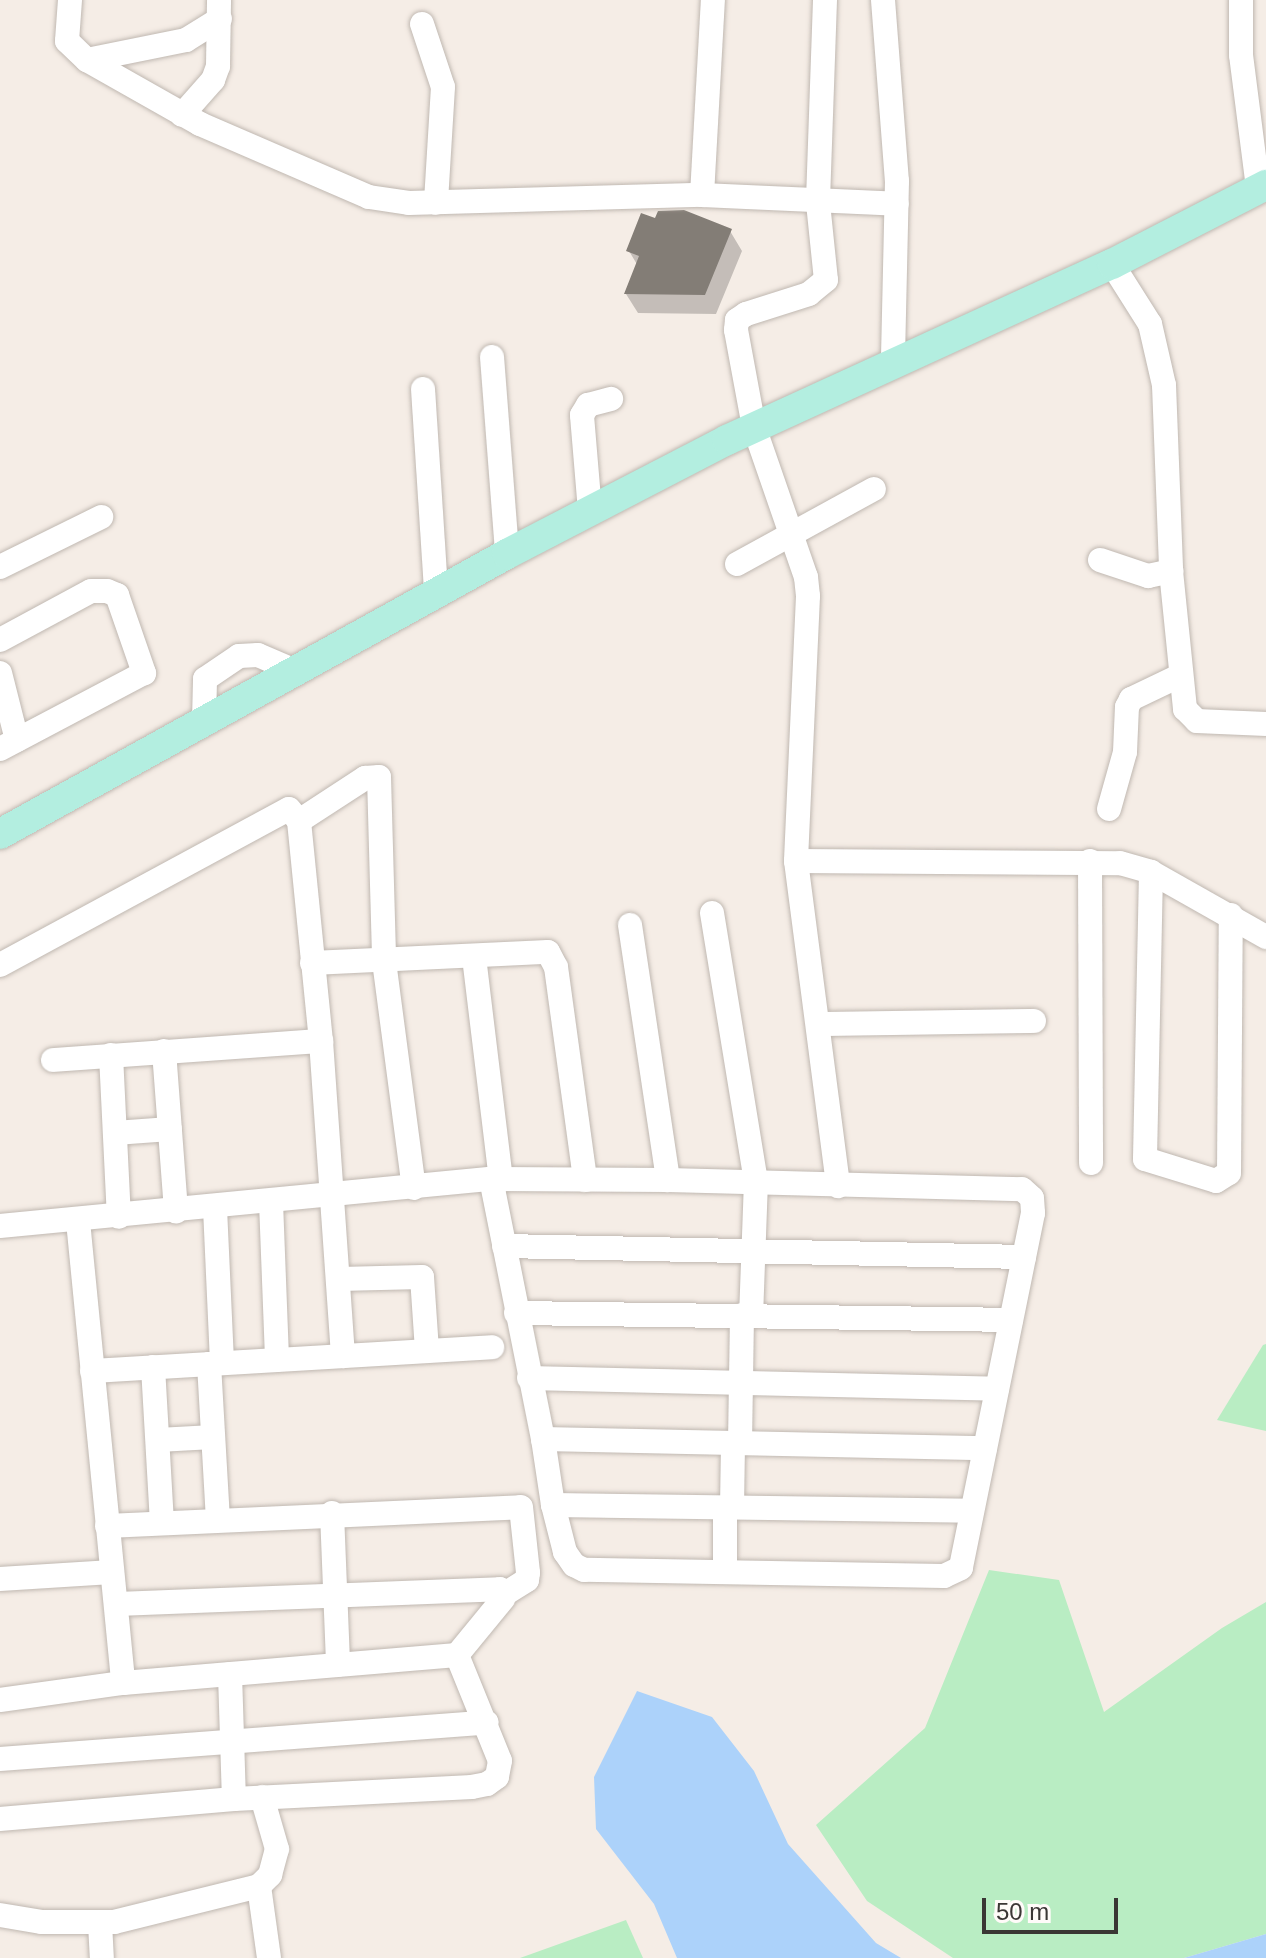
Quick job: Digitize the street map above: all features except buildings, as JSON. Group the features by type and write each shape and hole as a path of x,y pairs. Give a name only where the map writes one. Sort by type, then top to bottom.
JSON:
{"main road":[{"path":"0,833 436,592 590,511 754,427 1112,264 1262,186"}],"street":[{"path":"70,0 67,41 87,60 182,115 336,185 391,201 436,203 702,195 818,203 897,204"},
{"path":"702,195 713,0"},
{"path":"825,0 818,203 826,280 809,294 746,314 737,320 737,348 754,427 794,534 808,596 796,861 838,1186"},
{"path":"883,0 897,204 893,363"},
{"path":"1241,0 1242,66 1262,186"},
{"path":"87,60 186,40 219,9"},
{"path":"182,115 213,80 218,66 219,9"},
{"path":"422,24 443,87 436,203"},
{"path":"1112,264 1150,324 1164,385 1171,571 1185,709 1197,721 1266,724"},
{"path":"492,357 507,554"},
{"path":"423,389 436,592"},
{"path":"590,511 582,415 588,405 611,399"},
{"path":"737,564 874,489"},
{"path":"0,567 101,517"},
{"path":"1100,560 1148,576 1171,571"},
{"path":"0,640 91,591 107,591 117,595 144,673 8,744 0,673"},
{"path":"1109,809 1125,752 1127,707 1131,699 1181,675"},
{"path":"299,821 365,778 379,777 384,961 414,1188"},
{"path":"0,965 289,809 299,821 321,1041 343,1356"},
{"path":"796,861 1120,863 1151,872 1266,937"},
{"path":"1090,861 1091,1163"},
{"path":"1151,872 1145,1159 1216,1181 1229,1173 1231,915"},
{"path":"712,913 756,1181 754,1251 725,1572"},
{"path":"630,925 668,1180"},
{"path":"312,963 474,957 540,950 553,958 585,1180"},
{"path":"0,1226 496,1180 756,1181 838,1186 1022,1189 1032,1198 1033,1213 961,1568 944,1576 584,1570 568,1558 553,1505 543,1439 504,1246 496,1180 474,957"},
{"path":"819,1024 1034,1021"},
{"path":"53,1060 321,1041"},
{"path":"164,1051 176,1212"},
{"path":"111,1055 119,1217"},
{"path":"115,1133 170,1129"},
{"path":"271,1202 277,1360"},
{"path":"215,1208 213,1437 218,1520"},
{"path":"78,1221 123,1683"},
{"path":"504,1246 1024,1257"},
{"path":"339,1279 422,1277 427,1351"},
{"path":"516,1313 1011,1320"},
{"path":"92,1371 492,1347"},
{"path":"153,1367 162,1523"},
{"path":"529,1378 997,1389"},
{"path":"158,1440 213,1437"},
{"path":"543,1439 985,1448"},
{"path":"553,1505 972,1511"},
{"path":"0,1700 123,1683 457,1655 503,1595 527,1580 521,1507 332,1513 107,1526"},
{"path":"332,1513 338,1665"},
{"path":"0,1579 112,1572"},
{"path":"117,1604 493,1587 500,1589 503,1595"},
{"path":"0,1819 234,1799 487,1784 497,1777 500,1761 487,1722 457,1655"},
{"path":"230,1674 234,1799"},
{"path":"0,1759 487,1722"},
{"path":"0,1915 42,1922 100,1923 141,1917 259,1886 270,1875 277,1849 262,1797"},
{"path":"259,1886 269,1958"},
{"path":"100,1923 102,1958"}],"green space":[{"path":"1266,1344 1266,1431 1217,1420 1263,1345"},
{"path":"989,1570 1059,1580 1104,1712 1222,1628 1266,1602 1266,1934 1184,1958 953,1958 867,1901 816,1825 925,1728"},
{"path":"626,1920 643,1958 520,1958"}],"water":[{"path":"637,1691 712,1717 754,1771 788,1844 876,1943 901,1958 677,1958 654,1904 596,1829 594,1777"},
{"path":"1266,1934 1266,1958 1184,1958"}]}
